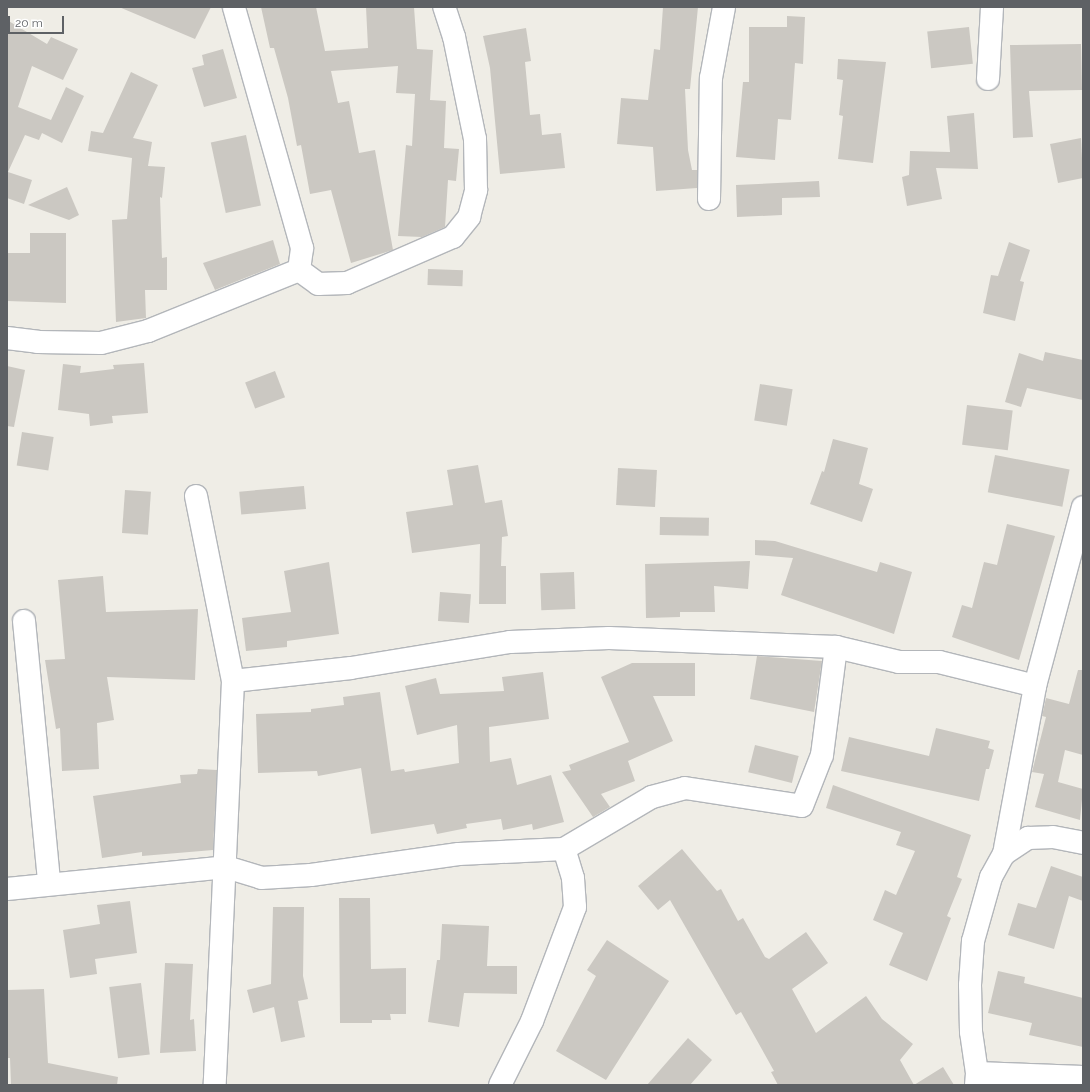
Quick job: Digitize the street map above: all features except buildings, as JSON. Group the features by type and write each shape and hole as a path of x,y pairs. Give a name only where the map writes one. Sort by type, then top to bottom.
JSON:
{"street":[{"path":"234,7 302,248 299,270"},
{"path":"299,270 318,284 347,283 454,237 469,217 476,190 475,139 454,37 444,7"},
{"path":"709,199 711,78 724,7"},
{"path":"988,79 992,7"},
{"path":"7,338 38,342 101,343 148,331 299,270"},
{"path":"196,496 233,681 216,1085"},
{"path":"1083,507 1035,686 1004,854 991,877 973,941 971,1032 976,1079 1083,1077"},
{"path":"24,620 49,882"},
{"path":"233,681 351,668 510,642 609,638 836,647 899,662 939,662 1035,686"},
{"path":"7,888 49,882 226,867 261,878 311,875 459,854 564,849 652,797 685,788 802,806 822,755 836,647"},
{"path":"1004,854 1028,838 1053,837 1083,843"},
{"path":"500,1085 532,1021 575,907 573,878 564,849"}]}
